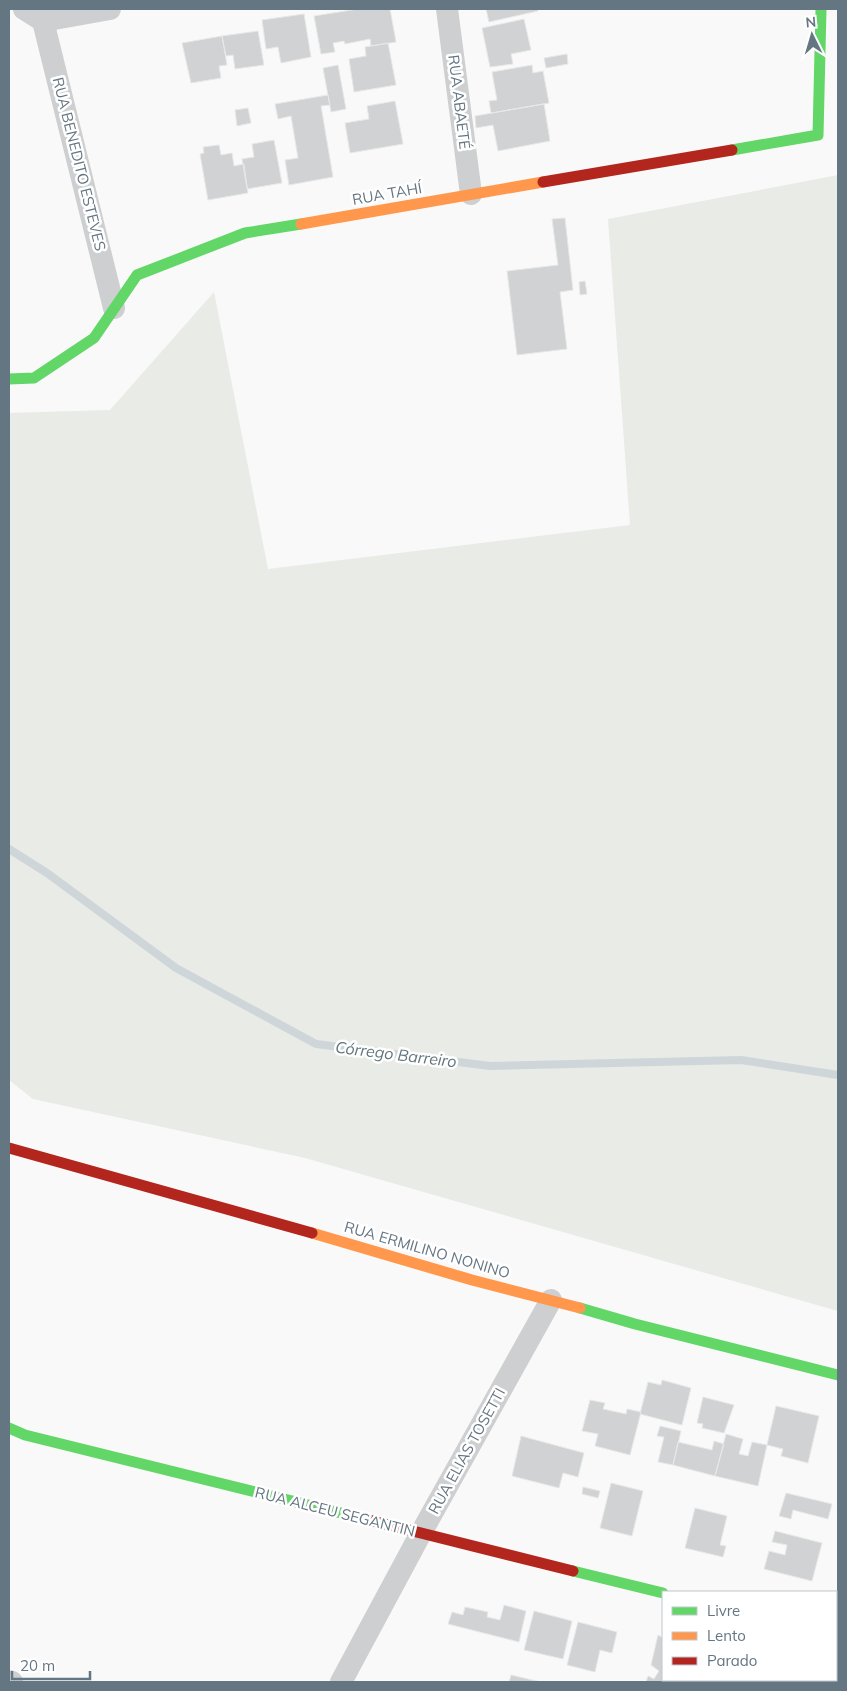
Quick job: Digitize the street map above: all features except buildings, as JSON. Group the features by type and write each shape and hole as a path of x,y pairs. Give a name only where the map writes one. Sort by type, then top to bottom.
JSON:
{"street":[{"path":"24,9 43,21 110,9"},
{"name":"RUA ABAETÉ","path":"447,9 471,194"},
{"name":"RUA TAHÍ","path":"9,378 34,378 94,338 137,276 245,233 818,135 821,9"},
{"name":"RUA BENEDITO ESTEVES","path":"43,21 114,308"},
{"name":"RUA ERMILINO NONINO","path":"9,1148 472,1280 635,1324 838,1375"},
{"name":"RUA ELIAS TOSETTI","path":"341,1682 421,1533 551,1300"},
{"name":"RUA ALCEU SEGANTIN","path":"9,1428 25,1435 662,1593"}],"shaded area":[{"path":"838,175 838,1311 305,1158 33,1099 9,1080 9,413 110,410 214,292 268,569 630,525 608,219"}],"waterway":[{"name":"Córrego Barreiro","path":"9,849 47,873 176,968 316,1044 490,1066 741,1060 838,1075"}],"traffic: fast":[{"path":"732,150 818,135 821,9"},
{"path":"9,379 34,378 94,338 137,275 245,233 301,224"},
{"path":"580,1308 635,1324 838,1375"},
{"path":"9,1428 25,1435 353,1516"},
{"path":"573,1571 662,1593"}],"traffic: slow":[{"path":"301,224 543,182"},
{"path":"312,1233 472,1280 580,1308"}],"traffic: jam":[{"path":"543,182 732,150"},
{"path":"9,1148 312,1233"},
{"path":"353,1516 573,1571"}]}
